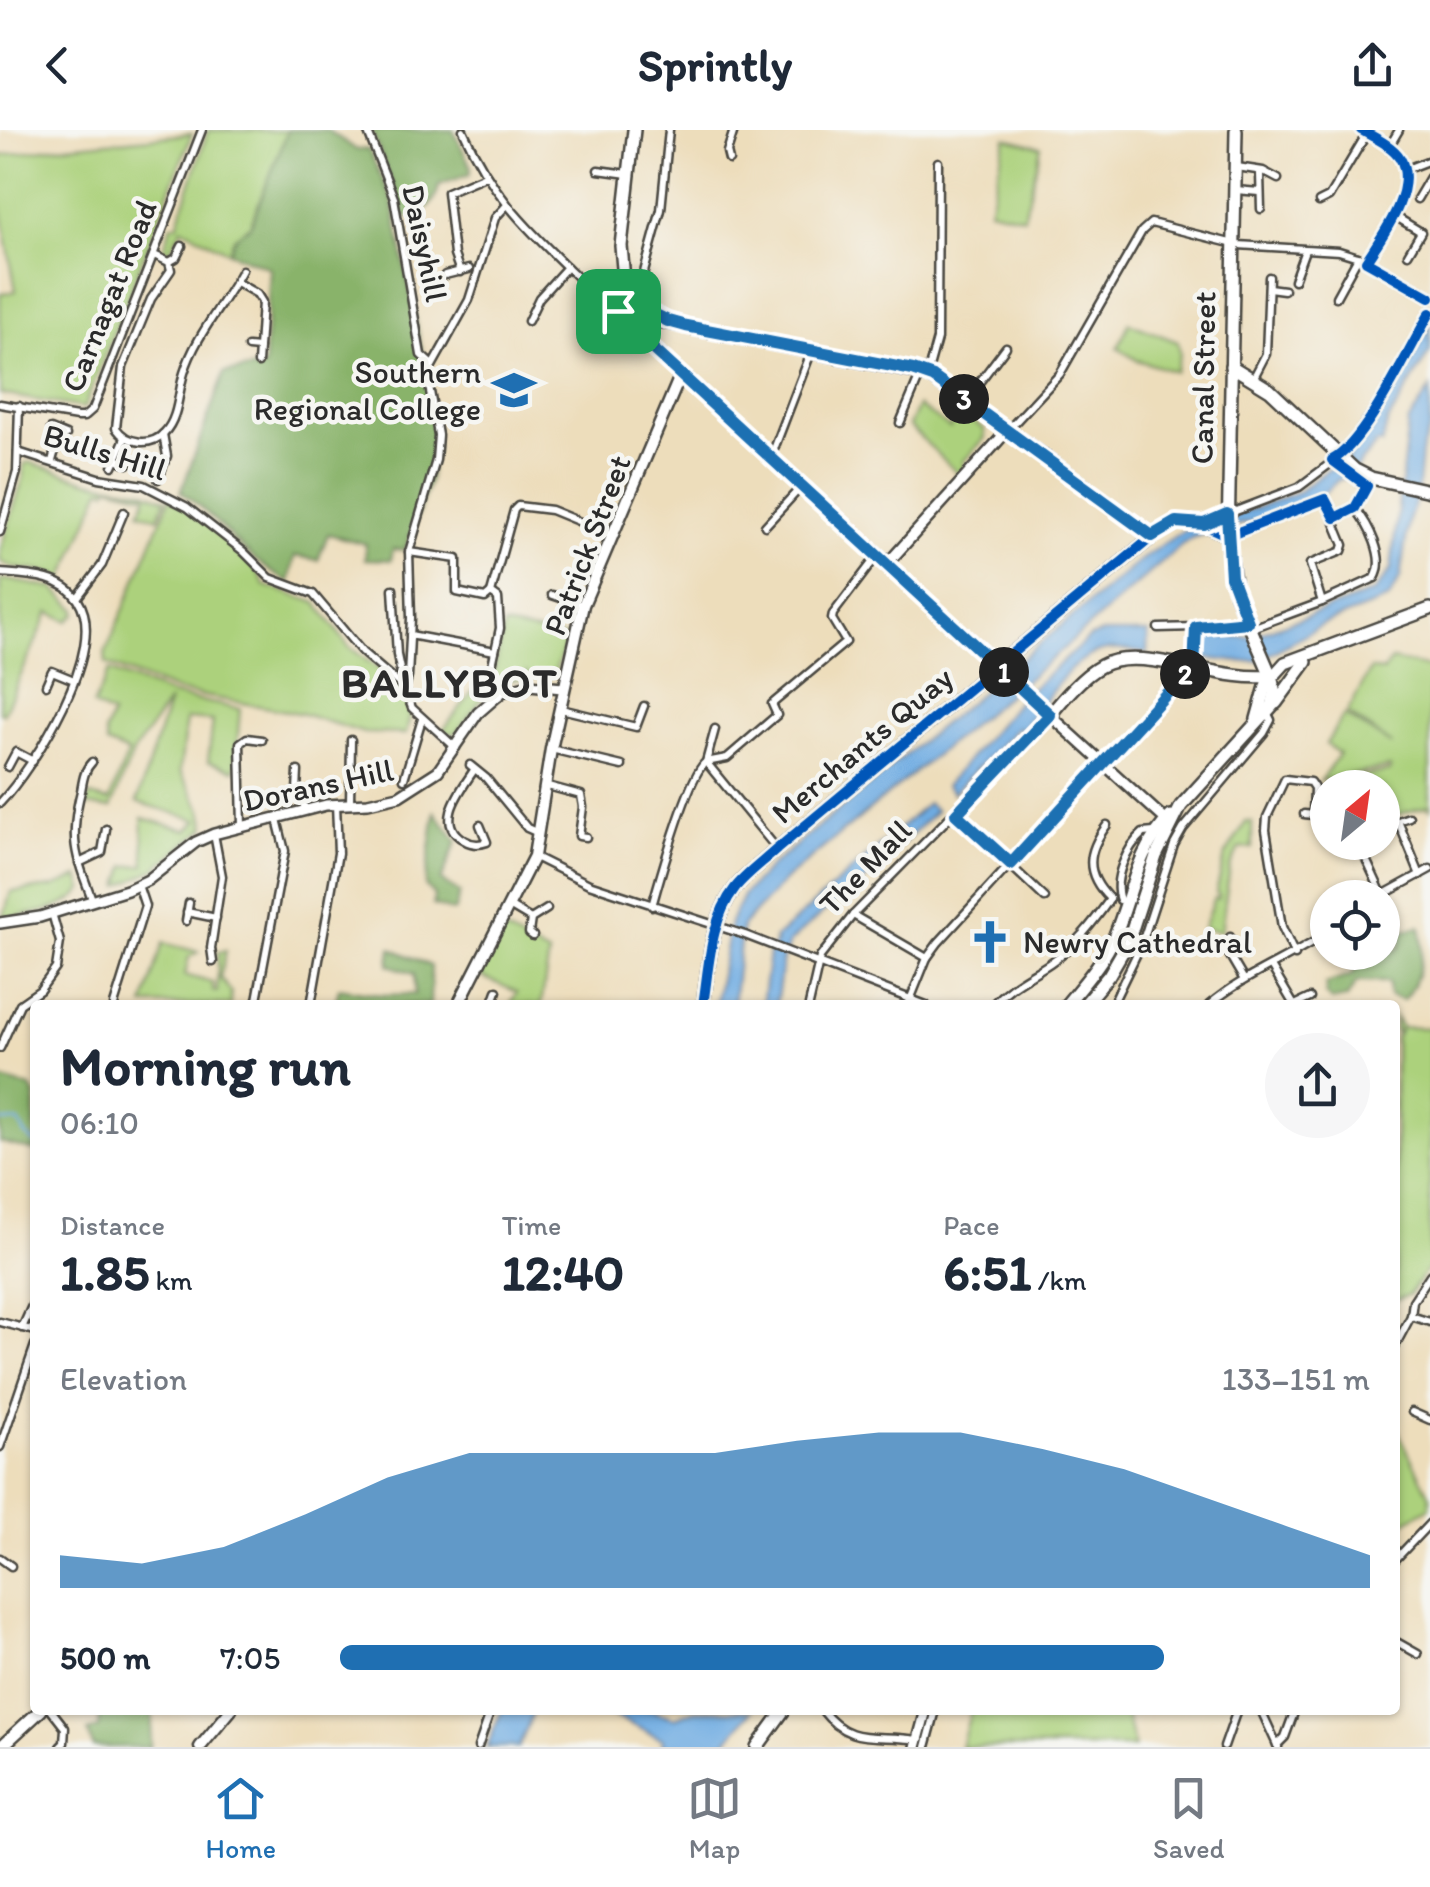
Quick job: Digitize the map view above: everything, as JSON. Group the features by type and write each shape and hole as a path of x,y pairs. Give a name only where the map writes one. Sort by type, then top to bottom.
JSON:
{"main road":[{"path":"634,130 620,246 636,332 1046,712"},
{"name":"Canal Street","path":"1236,130 1226,533 1231,577 1272,675"},
{"path":"631,310 668,321 921,372 966,400 1152,536"},
{"path":"1232,366 1270,390 1346,463 1371,478 1425,490"},
{"name":"Patrick Street","path":"534,856 551,749 583,606 682,374"},
{"name":"Merchants Quay","path":"704,1000 733,890 1001,668 1152,536 1176,522 1226,516"},
{"path":"1200,522 1226,533"},
{"path":"1267,708 1272,675 1285,663 1430,605"},
{"path":"1070,1000 1112,942 1122,902 1155,832 1320,650"},
{"name":"The Mall","path":"1046,712 1104,664 1129,660 1192,666 1253,678 1272,675"},
{"path":"1272,675 1286,674 1306,662"},
{"path":"1088,1000 1110,975 1128,942 1168,822"},
{"path":"461,1000 534,856"},
{"path":"1,1747 36,1715"},
{"path":"200,1747 227,1715"},
{"path":"758,1747 780,1715"}],"street":[{"name":"Carnagat Road","path":"18,406 77,417 89,414 202,130"},
{"name":"Daisyhill","path":"367,130 394,198 421,355 431,364 428,375 438,435 436,460 409,552 410,635 404,689"},
{"path":"463,130 485,176 506,206 604,302 631,310 661,210 669,130"},
{"path":"729,160 727,152 734,130"},
{"path":"1388,147 1399,130"},
{"path":"1319,202 1329,197 1366,131 1400,159 1404,184 1393,215 1336,297"},
{"path":"900,423 936,339 938,162"},
{"path":"1404,170 1430,162"},
{"path":"1236,167 1278,179"},
{"path":"598,170 628,174"},
{"path":"1260,174 1261,209"},
{"path":"460,272 454,255 447,192 485,176"},
{"path":"1418,199 1430,177"},
{"path":"1235,190 1259,192"},
{"path":"431,364 470,300 495,218 506,206"},
{"path":"1393,215 1421,232 1408,254"},
{"path":"652,906 699,766 726,758 777,715 772,704 846,642 832,619 833,614 1060,374 1142,231 1151,223 1234,243 1339,250 1430,297"},
{"path":"169,262 182,246"},
{"path":"1294,280 1305,250"},
{"path":"154,255 169,262"},
{"path":"169,262 171,270 150,300 124,367 116,428 125,438 142,442 163,434 173,418 188,362 242,270"},
{"path":"528,321 539,298 567,267"},
{"path":"445,275 469,269"},
{"path":"1253,380 1266,354 1269,276"},
{"path":"236,282 258,294 262,302 258,363"},
{"path":"1269,288 1284,290"},
{"path":"1226,516 1346,463 1430,313"},
{"path":"248,347 259,348"},
{"path":"966,400 1006,347"},
{"path":"771,456 812,350"},
{"path":"0,404 18,406 18,472 0,532"},
{"path":"107,419 116,421"},
{"path":"51,429 63,434 52,461"},
{"path":"148,468 160,476 166,456 163,434"},
{"path":"125,438 115,463 128,464"},
{"name":"Bulls Hill","path":"18,452 99,478 158,490 187,507 270,578 314,594 362,652 404,689"},
{"path":"1335,518 1355,508 1371,478"},
{"path":"765,526 802,486"},
{"path":"1226,533 1325,499 1344,545 1342,551 1310,564 1322,602"},
{"path":"409,552 456,559 457,592 484,598 492,593 518,506 551,510 614,536"},
{"path":"1158,628 1250,628 1369,583 1380,571 1379,558 1355,508"},
{"path":"77,598 102,565 124,512"},
{"path":"0,573 49,579 77,598 84,616 84,640 74,680 33,761 0,802"},
{"path":"393,590 397,656 404,689 412,708 456,748"},
{"path":"490,670 501,604 492,593"},
{"path":"552,595 583,606"},
{"path":"910,1000 926,958 1192,666 1195,631"},
{"path":"410,635 495,650"},
{"path":"46,685 52,671 74,680"},
{"name":"Dorans Hill","path":"0,923 52,913 138,885 196,842 214,834 336,804 388,800 412,790 438,771 478,712 502,692 528,685 563,688"},
{"path":"560,708 636,728 644,706"},
{"path":"1114,1000 1142,943 1174,845 1257,741 1271,720 1267,708"},
{"path":"1046,712 1168,822"},
{"name":"The Mall","path":"818,964 852,915 956,814 1046,712"},
{"path":"404,779 411,767 422,719"},
{"path":"706,762 714,729"},
{"path":"242,828 240,743 247,738 262,740"},
{"path":"350,804 351,740"},
{"path":"551,749 622,766"},
{"path":"8,766 16,752 33,761"},
{"path":"92,762 86,766 72,842 92,899"},
{"path":"706,762 777,850"},
{"path":"480,825 487,842 481,845 458,837 449,818 472,768 486,778 526,828 536,832"},
{"path":"298,772 297,791 306,810"},
{"path":"1295,954 1282,926 1266,830 1282,781 1310,782 1314,788 1314,815 1304,814"},
{"path":"544,785 581,795 579,836 586,837"},
{"path":"311,1000 338,853 336,804"},
{"path":"956,814 1045,898"},
{"path":"1409,817 1398,821 1420,875"},
{"path":"257,1000 284,851 276,819"},
{"path":"1108,825 1089,860 1096,882 1110,899 1140,909"},
{"path":"78,863 102,852 106,829"},
{"path":"213,962 211,948 222,876 214,834"},
{"path":"534,856 588,884 792,954 904,1000"},
{"path":"1400,886 1430,869"},
{"path":"116,1000 144,906 138,885"},
{"path":"996,1000 1009,986 1049,964 1076,942 1110,899"},
{"path":"509,906 531,918"},
{"path":"533,936 528,933 531,918 547,908"},
{"path":"187,912 216,918"},
{"path":"0,1048 20,1004 40,990 56,968 60,942 52,913"},
{"path":"852,915 926,958"},
{"path":"1230,937 1227,951 1244,980"},
{"path":"1215,1000 1310,944"},
{"path":"810,1000 818,964"},
{"path":"1272,968 1291,1000"},
{"path":"494,1000 498,991"},
{"path":"1305,1000 1310,998"},
{"path":"1400,1337 1412,1316 1413,1301 1430,1275"},
{"path":"22,1328 30,1310"},
{"path":"1412,1316 1430,1322"},
{"path":"0,1322 30,1330"},
{"path":"0,1447 30,1360"},
{"path":"1412,1412 1430,1420"},
{"path":"1400,1555 1430,1523"},
{"path":"0,1558 11,1566"},
{"path":"1400,1644 1418,1654"},
{"path":"55,1715 65,1728 60,1747"},
{"path":"478,1747 490,1715"},
{"path":"826,1715 853,1736 888,1735 920,1745"},
{"path":"920,1745 925,1715"},
{"path":"920,1745 934,1715"},
{"path":"1224,1747 1235,1715"},
{"path":"1263,1715 1277,1746"},
{"path":"1277,1746 1292,1715"}],"green space":[{"path":"208,130 290,131 250,226 234,238 229,252 182,228 168,253 164,247 172,224 177,225"},
{"path":"288,130 327,130 357,150 368,149 392,199 428,382 435,440 429,483 405,550 393,549 391,560 365,559 366,544 328,534 318,560 295,556 289,582 259,563 181,492 224,373 264,367 270,268 229,252 234,238 250,226"},
{"path":"371,130 453,130 471,167 470,174 439,185 427,208 402,218 398,197"},
{"path":"192,134 84,408 0,394 0,294 16,291 0,204 0,156"},
{"path":"1006,138 1041,147 1024,217 989,209"},
{"path":"1129,323 1178,342 1180,353 1175,372 1137,360 1118,348"},
{"path":"918,406 950,428 962,408 970,413 968,418 984,429 985,438 963,462 965,467 958,474 909,426"},
{"path":"29,462 166,499 158,518 140,512 147,495 109,486 107,490 102,488 63,580 48,573 15,568 0,561 0,550 24,476 24,464"},
{"path":"170,498 238,548 264,585 317,603 348,646 405,689 412,708 406,734 364,733 303,714 176,691 106,664 105,654"},
{"path":"0,581 54,588 76,609 76,614 68,621 49,612 4,713 0,713"},
{"path":"504,626 568,638 554,674 531,678 527,673 527,679 512,680 510,673 509,682 487,692 456,733 448,734 443,730 472,692 494,672"},
{"path":"1392,660 1430,668 1430,809 1427,806 1400,814 1400,770 1328,770 1339,754 1326,744 1344,715 1392,745 1347,713 1371,669 1383,672"},
{"path":"109,671 172,695 240,709 235,770 208,761 213,721 186,719 180,771 202,810 206,827 155,869 120,886 126,866 145,865 142,818 188,830 198,820 137,802 169,701 133,753 111,808 84,805 90,796 109,801 128,753 107,744 105,732 112,715 93,706"},
{"path":"435,812 457,841 441,881 460,893 454,912 433,905 434,895 425,886"},
{"path":"1246,822 1252,822 1252,848 1239,849 1230,867 1221,932 1203,928 1214,898 1218,899 1225,856"},
{"path":"79,877 83,889 68,902 3,918 11,892 53,887"},
{"path":"1420,926 1419,965 1403,1000 1389,996 1388,982 1357,982 1347,998 1331,1000 1326,995 1326,984 1352,975 1355,970 1400,970 1403,931"},
{"path":"503,930 549,955 542,1000 513,1000 517,992 480,976"},
{"path":"163,943 199,952 189,957 185,975 213,983 213,991 217,992 218,952 226,951 220,978 231,992 231,1000 146,1000"},
{"path":"391,948 431,966 430,1000 336,1000 339,988 382,995 415,994 414,974 389,965"},
{"path":"1400,1026 1430,1028 1430,1266 1409,1295 1400,1298"},
{"path":"0,1079 30,1088 30,1150 0,1142"},
{"path":"1400,1436 1430,1496 1430,1507 1400,1525"},
{"path":"100,1715 153,1715 150,1747 93,1747 88,1732 99,1728"},
{"path":"970,1715 1126,1715 1134,1747 961,1747"}],"water":[{"path":"1430,324 1430,351 1387,423 1382,444 1377,443 1349,476 1338,480 1321,496 1272,516 1184,543 1055,656 787,878 742,926 734,1000 716,1000 730,922 744,894 771,866 1147,555 1183,531 1298,492 1329,469 1342,469 1398,386"},
{"path":"1430,389 1430,427 1421,453 1417,497 1409,520 1400,578 1389,599 1326,623 1260,660 1204,658 1206,636 1249,637 1374,592 1391,569 1408,423"},
{"path":"1102,633 1148,633 1147,653 1107,650 1080,661 1021,730 1018,727 953,793 946,785 1021,698 1090,637"},
{"path":"928,803 936,811 847,898 843,895 790,942 783,958 777,1000 763,1000 774,939"},
{"path":"500,1715 532,1715 519,1747 487,1747"},
{"path":"611,1715 749,1715 724,1744 720,1742 715,1747 662,1747 663,1739"}],"waterway":[{"path":"0,1121 19,1122 30,1138"}],"cycle path":[{"path":"1361,130 1400,158 1405,184 1389,226 1366,261 1430,297"},
{"path":"1228,536 1325,499 1335,518 1355,508 1367,486 1332,460 1345,450 1372,415 1430,313"},
{"path":"704,1000 720,914 749,873 1152,537 1182,522 1207,526 1228,536"}],"place":[{"name":"Southern Regional College","path":"514,390"},
{"name":"Newry Cathedral","path":"990,942"}],"district":[{"name":"BALLYBOT","path":"450,682"}],"route":[{"path":"629,302 668,321 928,374 1152,536 1176,522 1204,524 1227,514 1231,577 1248,622 1196,627 1194,669 1190,668 1011,864 956,814 1050,715 653,349 618,311 629,302"}]}
